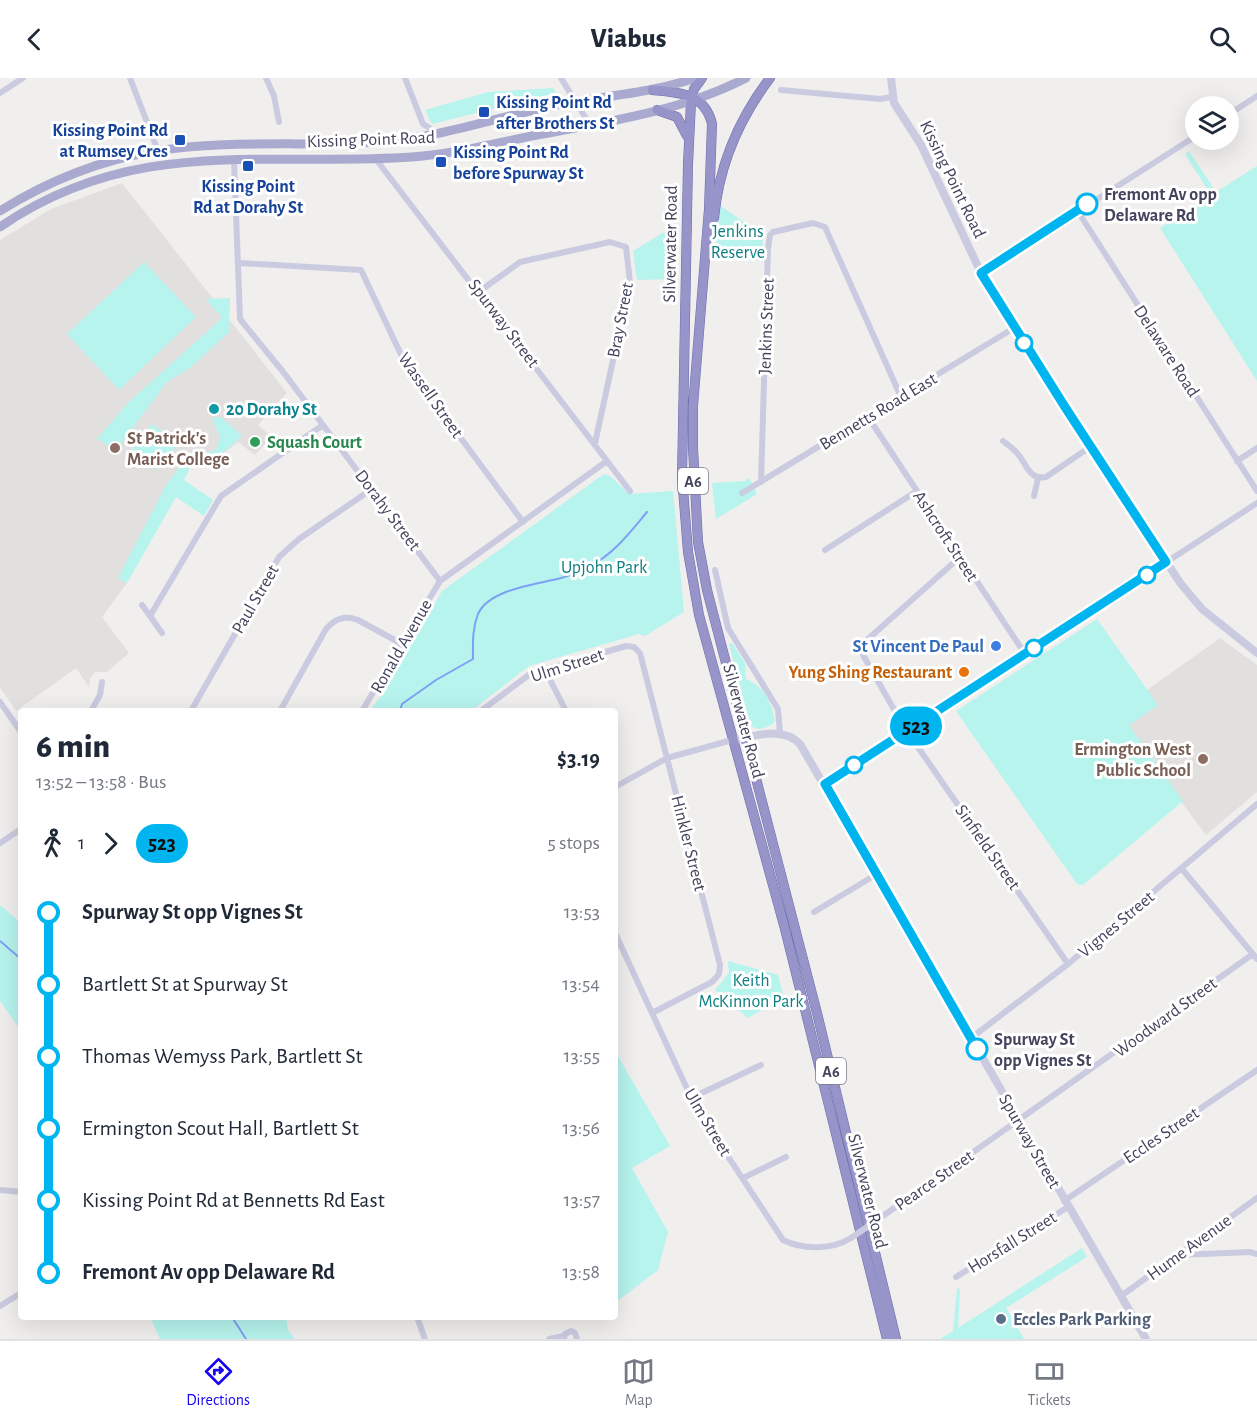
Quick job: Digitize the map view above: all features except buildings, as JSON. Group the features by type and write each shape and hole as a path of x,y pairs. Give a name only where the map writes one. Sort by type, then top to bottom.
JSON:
{"highway":[{"name":"Silverwater Road","path":"702,78 694,99 689,147 682,450 685,527 699,615 785,928 887,1339"},
{"name":"Silverwater Road","path":"705,258 713,228 723,162 747,110 770,78"},
{"path":"652,90 694,99"},
{"name":"Silverwater Road","path":"694,99 710,116 712,132 693,406 693,478 698,542 707,590 817,1013 896,1339"},
{"path":"657,110 673,114 681,122 689,147"}],"main road":[{"name":"Kissing Point Road","path":"0,211 35,190 82,170 158,151 379,142 439,133 576,101 652,90 695,78"},
{"name":"Kissing Point Road","path":"0,227 57,195 111,175 172,162 433,155 657,110 694,99 746,78"}],"street":[{"path":"0,93 23,78"},
{"path":"130,78 158,151"},
{"path":"266,78 274,96 279,122"},
{"path":"405,78 418,114 428,130 439,133"},
{"path":"561,78 590,125"},
{"name":"Kissing Point Road","path":"891,78 892,97 921,146 981,273 1014,328 1166,562 1202,609 1257,653"},
{"path":"781,90 880,99 892,97"},
{"path":"1239,108 1257,96"},
{"path":"981,273 1185,143"},
{"name":"Spurway Street","path":"375,158 480,291 630,491"},
{"name":"Dorahy Street","path":"234,160 234,211 240,263 240,320 441,581"},
{"name":"Delaware Road","path":"1077,210 1257,491"},
{"name":"Jenkins Street","path":"760,482 768,249 770,235 773,232 813,223 825,227 901,397"},
{"name":"Bray Street","path":"480,291 520,262 610,242 626,247 630,282 595,443"},
{"name":"Wassell Street","path":"240,263 361,270 405,363 523,522"},
{"name":"Bennetts Road East","path":"742,493 1014,328"},
{"name":"Ashcroft Street","path":"868,417 1025,654"},
{"path":"150,616 220,496 323,425"},
{"path":"1003,441 1017,453 1031,474 1038,478 1046,477 1090,447"},
{"path":"1237,461 1257,448"},
{"path":"441,581 607,461"},
{"path":"1034,496 1038,478"},
{"name":"Paul Street","path":"193,708 279,558 299,539 372,489"},
{"path":"825,550 917,491"},
{"path":"825,784 1257,503"},
{"name":"Sinfield Street","path":"960,557 878,628 864,646 863,655 908,731 1068,964"},
{"path":"618,785 668,758 745,737 780,734 778,709 729,628 715,570"},
{"name":"Ronald Avenue","path":"364,708 441,581"},
{"path":"142,605 162,633"},
{"path":"282,708 326,629 337,619 350,617 358,620 402,644"},
{"name":"Ulm Street","path":"485,708 530,674 626,646"},
{"name":"Hinkler Street","path":"626,646 634,647 640,653 720,965 718,974 712,982 652,1013"},
{"path":"545,670 564,708"},
{"path":"93,708 100,695 102,682"},
{"path":"0,702 18,728"},
{"name":"Spurway Street","path":"780,734 792,737 800,744 825,784 1018,1122 1146,1339"},
{"name":"Vignes Street","path":"971,1038 1068,964 1257,804"},
{"path":"0,843 18,831"},
{"path":"1182,869 1255,956"},
{"path":"814,912 877,873"},
{"name":"Ulm Street","path":"618,939 691,1098 783,1240 796,1247 839,1246 850,1238"},
{"name":"Woodward Street","path":"1018,1122 1255,956"},
{"path":"691,1098 761,1065"},
{"name":"Eccles Street","path":"1066,1204 1257,1070"},
{"name":"Pearce Street","path":"850,1238 1018,1122"},
{"path":"743,1178 786,1157"},
{"path":"0,1190 18,1192"},
{"name":"Hume Avenue","path":"1121,1296 1257,1198"},
{"name":"Horsfall Street","path":"956,1277 1066,1204"},
{"path":"1178,1255 1250,1252 1257,1254"},
{"path":"0,1306 18,1295"},
{"path":"418,1320 423,1338"},
{"path":"549,1339 564,1337 567,1332 573,1332 577,1339"}],"shaded area":[{"name":"St Patrick's Marist College","path":"122,183 287,393 258,425 272,437 255,455 238,442 221,455 190,465 127,583 102,617 129,653 107,672 95,672 90,678 89,687 76,668 16,711 0,687 0,240 51,209"},
{"name":"Ermington West Public School","path":"1220,638 1257,665 1257,792 1206,835 1125,726 1147,690"}],"green space":[{"path":"553,88 556,93 432,124 425,110 488,92"},
{"path":"1189,151 1216,192 1257,166 1257,381 1160,228 1211,195 1185,154"},
{"name":"Jenkins Reserve","path":"719,205 763,235 762,261 715,259"},
{"path":"674,226 672,279 637,280 633,251"},
{"path":"144,262 196,317 119,390 67,334"},
{"path":"230,298 229,332 191,367 167,382 116,450 97,439 129,402 222,318 206,299"},
{"path":"221,417 242,436 221,455 191,465 184,480 213,500 204,516 176,497 127,583 118,578 166,485 185,459 216,450 220,437 212,418"},
{"path":"152,424 178,444 157,470 132,449"},
{"name":"Upjohn Park","path":"604,474 610,476 629,494 673,491 684,612 645,636 639,634 529,666 475,708 372,708 390,682 442,591"},
{"path":"749,478 757,494 716,519 712,483 745,481"},
{"path":"1097,619 1158,705 1129,725 1183,801 1083,885 1077,884 956,711"},
{"path":"732,643 745,663 746,679 762,690 772,708 775,721 767,727 760,729 750,725 729,644"},
{"path":"0,905 18,920 18,1027 0,1001"},
{"name":"Keith McKinnon Park","path":"728,961 778,975 784,998 748,1018 715,990 729,973"},
{"path":"618,1056 670,1146 632,1168 668,1232 658,1270 618,1301"},
{"path":"1082,1248 1087,1257 1006,1308 1024,1339 940,1339 953,1331 957,1288 960,1289 958,1328"},
{"path":"151,1320 286,1320 288,1330 295,1339 160,1339"}],"waterway":[{"path":"401,708 402,704 436,680 473,659 473,636 478,614 492,599 528,585 564,577 599,561 614,549 647,512"},
{"path":"0,941 18,956"},
{"path":"234,1320 246,1339"}],"bus line":[{"name":"523","path":"977,1049 825,784 1166,562 1137,521 981,273 1087,204"}],"place":[{"name":"Kissing Point Rd after Brothers St","path":"484,112"},
{"name":"Kissing Point Rd at Rumsey Cres","path":"180,140"},
{"name":"Kissing Point Rd before Spurway St","path":"441,162"},
{"name":"Kissing Point Rd at Dorahy St","path":"248,166"},
{"name":"Fremont Av opp Delaware Rd","path":"1087,204"},
{"name":"20 Dorahy St","path":"214,409"},
{"name":"Squash Court","path":"255,442"},
{"name":"St Patrick's Marist College","path":"115,448"},
{"name":"St Vincent De Paul","path":"996,646"},
{"name":"Yung Shing Restaurant","path":"964,672"},
{"name":"Ermington West Public School","path":"1203,759"},
{"name":"Spurway St opp Vignes St","path":"977,1049"},
{"name":"Eccles Park Parking","path":"1001,1319"}]}
